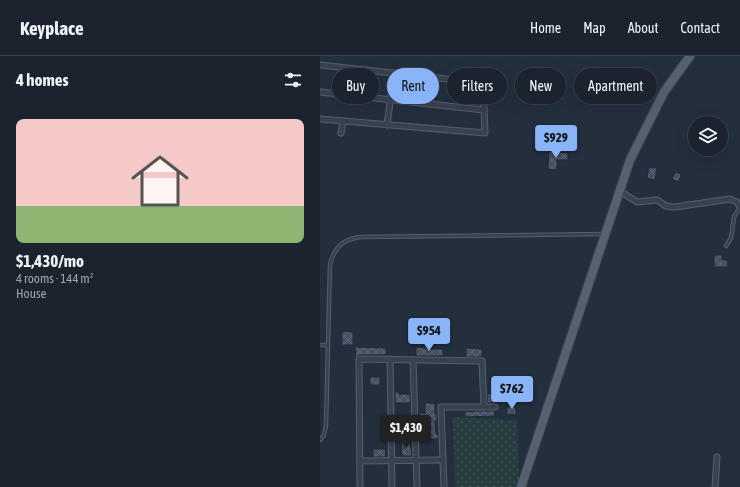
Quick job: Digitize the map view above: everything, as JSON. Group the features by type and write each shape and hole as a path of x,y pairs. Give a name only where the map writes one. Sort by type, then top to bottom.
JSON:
{"main road":[{"path":"521,487 630,160 664,92 690,56"}],"street":[{"path":"320,65 387,72"},
{"path":"320,119 485,133 483,83 439,78"},
{"path":"320,92 387,101"},
{"path":"387,125 390,104"},
{"path":"421,104 484,110"},
{"path":"341,133 343,121"},
{"path":"620,191 637,202 657,200 666,206 675,207 730,199 737,202 740,207"},
{"path":"360,487 358,358 482,361 484,407"},
{"path":"390,359 392,487"},
{"path":"414,360 417,487"},
{"path":"444,487 441,407 495,407"},
{"path":"715,487 717,457"},
{"path":"360,461 443,460"}],"lane":[{"path":"726,246 731,238 734,217 740,207"},
{"path":"320,440 324,435 326,425 330,264 335,251 343,242 349,239 361,237 605,234"},
{"path":"320,345 328,345"}],"green space":[{"path":"453,417 517,420 519,487 455,487"}],"building":[{"path":"549,151 568,153 568,160 557,160 557,170 548,169"},
{"path":"649,167 657,168 655,180 647,178"},
{"path":"675,172 681,174 679,182 672,179"},
{"path":"714,255 722,255 722,260 727,260 728,267 714,267"},
{"path":"342,331 353,332 353,345 342,345"},
{"path":"355,347 386,348 386,355 359,355 356,357"},
{"path":"416,347 443,349 443,356 416,356"},
{"path":"466,348 482,349 482,357 466,357"},
{"path":"370,377 380,377 380,385 370,385"},
{"path":"517,386 518,391 510,392 510,398 496,398 495,403 488,403 487,394 497,393 498,388"},
{"path":"395,392 399,392 399,394 410,394 410,403 395,403"},
{"path":"425,403 435,403 435,414 437,415 437,420 435,421 436,434 438,434 438,439 425,439 424,421 419,421 419,413 425,413"},
{"path":"507,406 516,407 516,415 507,414"},
{"path":"495,411 494,416 465,417 465,412"},
{"path":"401,441 410,441 412,456 402,456"},
{"path":"373,449 386,449 385,457 373,457"}]}
